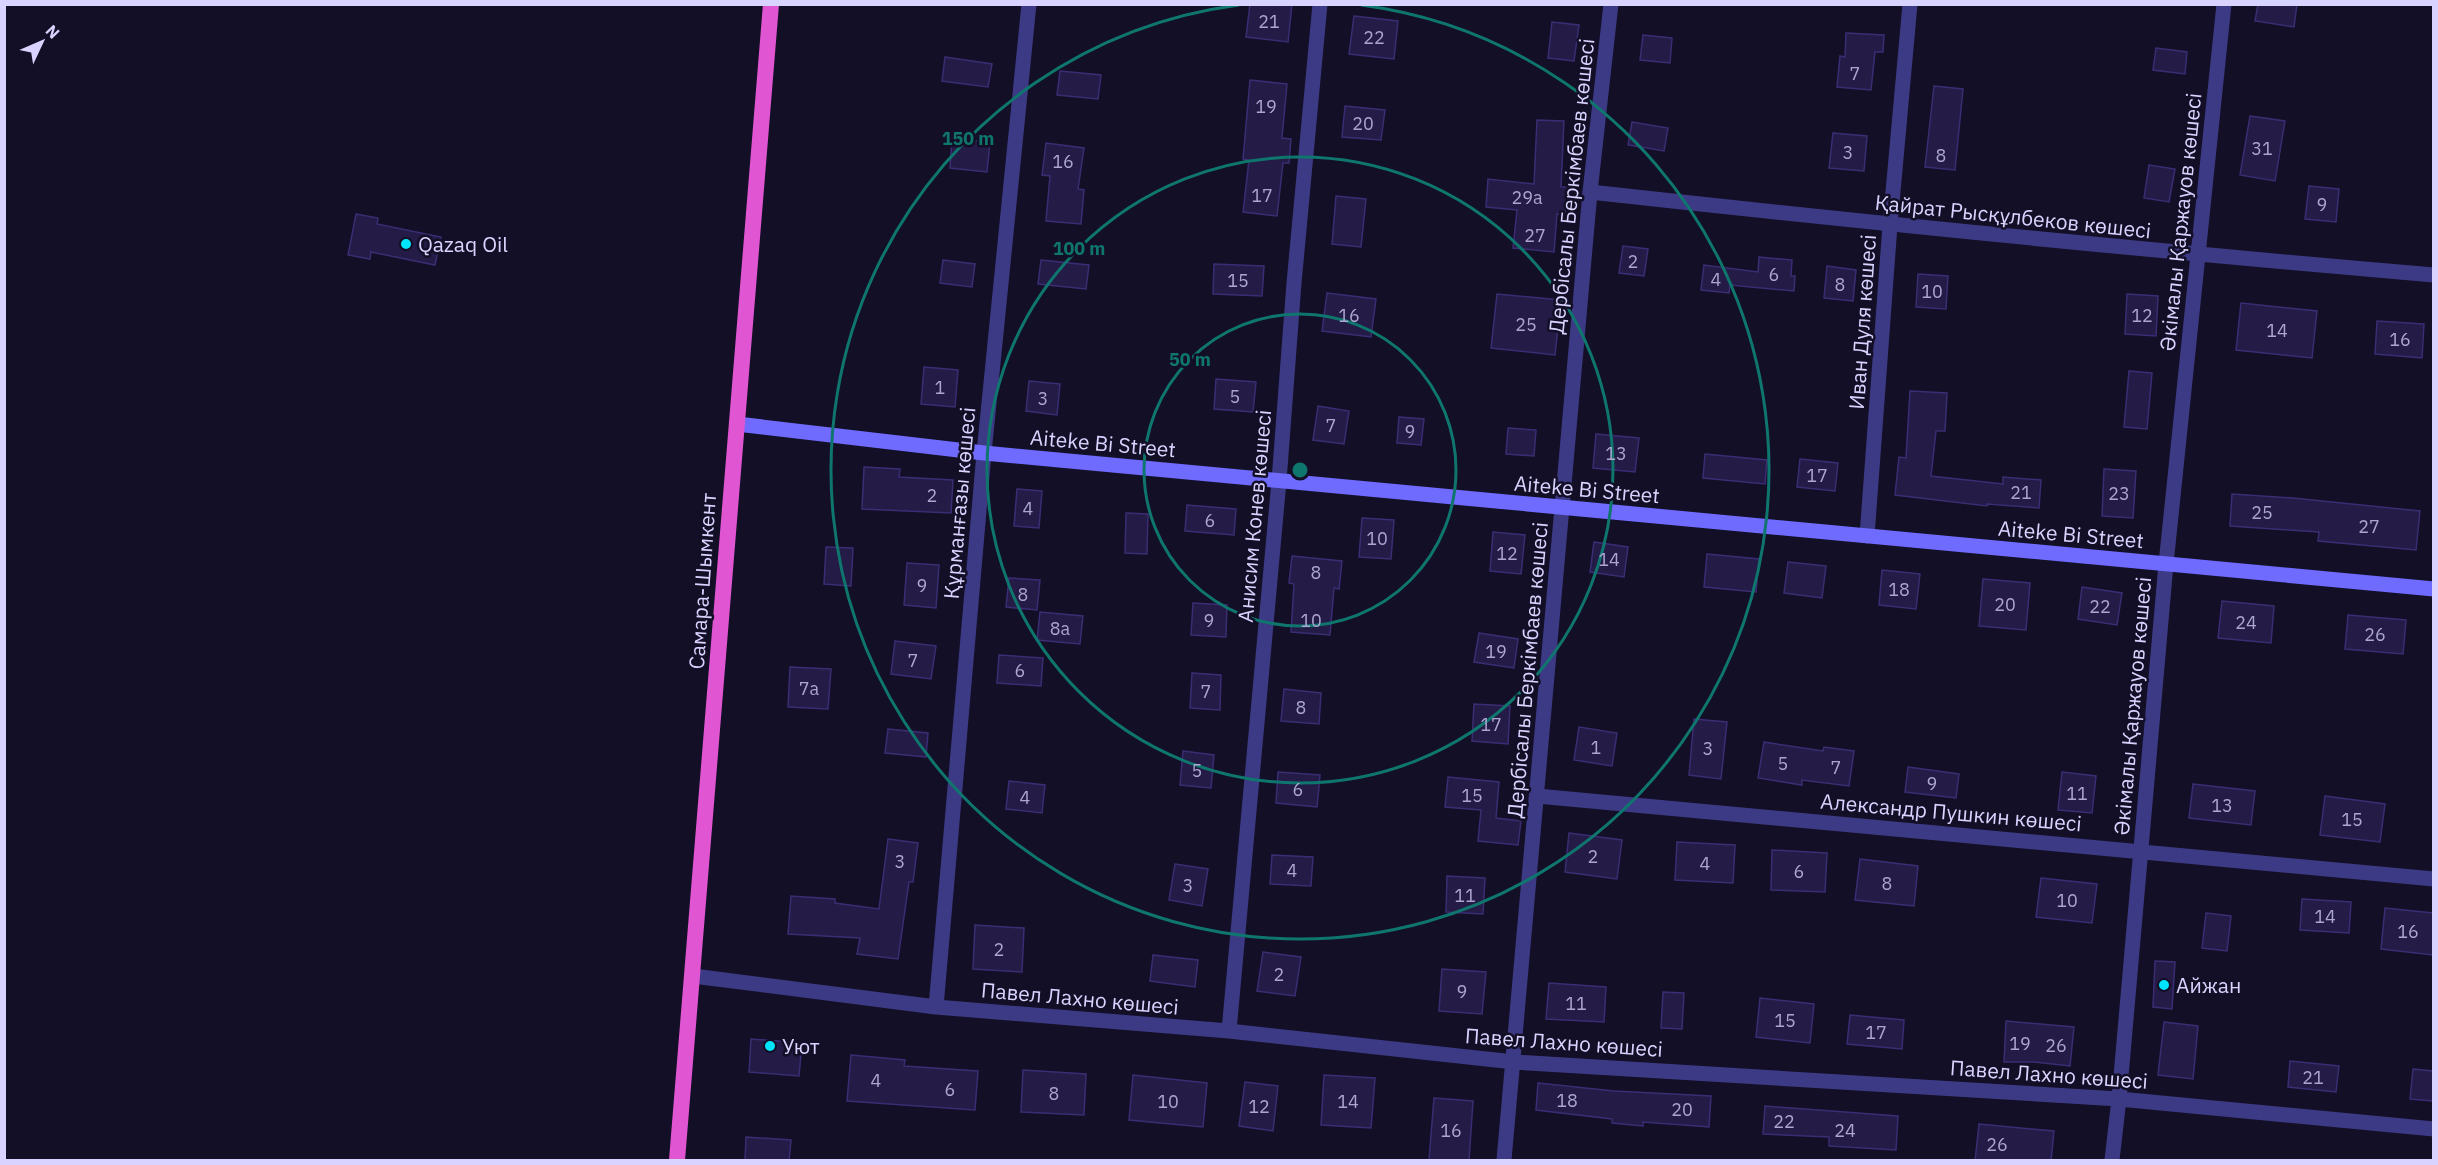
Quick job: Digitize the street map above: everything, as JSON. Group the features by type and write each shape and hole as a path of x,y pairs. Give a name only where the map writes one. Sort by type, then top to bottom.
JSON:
{"highway":[{"name":"Самара-Шымкент","path":"677,1161 771,4"}],"main road":[{"name":"Aiteke Bi Street","path":"737,424 984,453 2433,589"}],"street":[{"name":"Құрманғазы көшесі","path":"936,1007 984,453 1029,4"},
{"name":"Анисим Конев көшесі","path":"1229,1031 1320,4"},
{"name":"Дербісалы Беркімбаев көшесі","path":"1504,1161 1590,192 1611,4"},
{"name":"Иван Дуля көшесі","path":"1867,536 1890,225 1910,4"},
{"name":"Әкімалы Қаржауов көшесі","path":"2112,1161 2166,564 2224,4"},
{"name":"Қайрат Рысқұлбеков көшесі","path":"1590,192 1890,225 2198,255 2433,274"},
{"name":"Александр Пушкин көшесі","path":"1537,796 2140,850 2433,879"},
{"name":"Павел Лахно көшесі","path":"693,976 936,1007 1229,1031 1514,1062 2119,1099 2433,1129"}],"building":[{"path":"1250,4 1292,4 1288,42 1246,37"},
{"path":"2258,4 2297,4 2294,27 2255,21"},
{"path":"1354,16 1398,21 1394,59 1349,54"},
{"path":"1552,22 1579,25 1574,61 1548,58"},
{"path":"1846,33 1884,35 1883,52 1875,52 1871,90 1837,87 1840,56 1845,57"},
{"path":"1643,35 1672,38 1670,63 1640,60"},
{"path":"2156,48 2187,52 2185,74 2153,70"},
{"path":"945,57 992,64 988,87 942,81"},
{"path":"1060,71 1101,75 1098,99 1057,95"},
{"path":"1250,80 1287,84 1282,138 1291,139 1289,163 1283,163 1277,216 1243,212 1249,160 1243,159"},
{"path":"1934,86 1963,89 1955,170 1925,167"},
{"path":"1345,106 1385,110 1381,140 1342,137"},
{"path":"2250,116 2285,121 2275,181 2240,175"},
{"path":"1537,120 1564,121 1561,187 1568,187 1565,215 1557,214 1554,252 1513,248 1517,210 1486,207 1488,179 1534,184"},
{"path":"1632,122 1668,128 1664,151 1628,145"},
{"path":"1833,133 1867,136 1864,171 1829,168"},
{"path":"952,139 990,142 987,172 950,168"},
{"path":"1046,143 1084,148 1078,189 1084,190 1081,224 1046,221 1050,176 1042,175"},
{"path":"2149,165 2175,169 2169,202 2144,198"},
{"path":"2309,186 2339,189 2336,222 2305,219"},
{"path":"1336,196 1366,199 1361,247 1332,244"},
{"path":"356,214 378,218 377,224 441,237 435,265 371,252 370,259 348,255"},
{"path":"1623,246 1648,249 1644,276 1619,273"},
{"path":"1759,257 1792,260 1791,276 1795,276 1794,291 1730,285 1729,293 1701,290 1704,265 1758,272"},
{"path":"943,260 975,264 972,287 940,283"},
{"path":"1041,260 1089,265 1086,289 1038,284"},
{"path":"1214,264 1264,266 1262,296 1213,294"},
{"path":"1827,266 1856,270 1853,301 1824,298"},
{"path":"1918,274 1948,276 1946,309 1916,307"},
{"path":"1327,293 1376,299 1371,337 1322,331"},
{"path":"1497,294 1561,300 1555,355 1491,348"},
{"path":"2127,294 2158,296 2156,336 2125,334"},
{"path":"2241,303 2317,311 2312,358 2236,350"},
{"path":"2377,321 2424,324 2422,358 2375,354"},
{"path":"924,367 958,370 955,407 921,404"},
{"path":"2129,371 2152,373 2147,429 2124,427"},
{"path":"1216,379 1256,382 1253,412 1214,409"},
{"path":"1029,381 1060,384 1057,415 1026,411"},
{"path":"1910,391 1947,393 1945,431 1936,431 1931,476 2003,484 2003,477 2041,480 2039,508 1987,504 1987,506 1895,495 1899,457 1906,458"},
{"path":"1318,406 1349,411 1344,444 1313,440"},
{"path":"1399,417 1424,419 1421,445 1397,443"},
{"path":"1508,428 1536,430 1534,456 1506,454"},
{"path":"1596,434 1639,438 1635,472 1593,468"},
{"path":"1705,454 1767,460 1765,484 1703,478"},
{"path":"1800,459 1838,463 1835,491 1797,487"},
{"path":"864,467 900,469 899,477 953,480 951,513 862,509"},
{"path":"2104,469 2136,471 2133,518 2102,516"},
{"path":"1017,489 1042,491 1039,528 1014,526"},
{"path":"2232,494 2420,511 2416,550 2318,541 2319,532 2230,526"},
{"path":"1187,505 1236,509 1234,535 1185,531"},
{"path":"1126,513 1148,514 1147,554 1125,553"},
{"path":"1362,518 1394,520 1391,559 1359,557"},
{"path":"1493,532 1525,535 1521,574 1490,571"},
{"path":"1594,542 1628,547 1624,577 1590,572"},
{"path":"826,547 853,548 851,586 824,584"},
{"path":"1707,554 1759,559 1756,592 1704,587"},
{"path":"1292,556 1342,561 1339,589 1334,588 1330,635 1291,632 1294,584 1289,583"},
{"path":"1788,562 1826,566 1822,598 1784,593"},
{"path":"907,563 939,565 936,608 904,605"},
{"path":"1882,570 1920,574 1916,609 1879,605"},
{"path":"1009,578 1040,580 1037,610 1006,607"},
{"path":"1983,579 2030,583 2026,630 1979,626"},
{"path":"2082,587 2122,593 2117,625 2078,619"},
{"path":"2222,601 2274,606 2271,643 2218,638"},
{"path":"1193,603 1227,605 1226,637 1191,635"},
{"path":"1040,612 1083,616 1080,644 1037,640"},
{"path":"2348,615 2406,620 2403,654 2345,649"},
{"path":"1479,633 1518,639 1514,668 1474,662"},
{"path":"895,641 936,646 931,679 891,674"},
{"path":"999,655 1043,658 1041,686 997,683"},
{"path":"790,667 831,669 828,709 788,707"},
{"path":"1192,673 1221,675 1220,710 1190,708"},
{"path":"1284,689 1321,693 1319,724 1281,721"},
{"path":"1474,704 1510,706 1508,744 1472,741"},
{"path":"1694,719 1727,722 1721,779 1689,775"},
{"path":"1579,727 1617,733 1612,766 1574,760"},
{"path":"888,729 928,733 926,757 885,753"},
{"path":"1764,742 1823,751 1824,747 1854,751 1849,786 1802,780 1802,785 1758,778"},
{"path":"1183,751 1214,755 1211,788 1180,785"},
{"path":"1908,767 1959,774 1956,798 1905,792"},
{"path":"1278,772 1320,775 1317,807 1276,803"},
{"path":"2062,772 2096,776 2092,813 2058,810"},
{"path":"1448,777 1499,782 1496,818 1521,821 1518,845 1478,841 1481,810 1445,807"},
{"path":"1009,781 1045,785 1042,813 1006,809"},
{"path":"2193,784 2255,791 2251,825 2189,818"},
{"path":"2325,796 2385,804 2380,842 2320,835"},
{"path":"1569,833 1622,840 1617,879 1565,872"},
{"path":"888,839 918,843 913,882 909,882 898,959 857,954 860,938 788,934 791,896 835,899 835,903 879,909"},
{"path":"1677,842 1735,845 1733,883 1675,880"},
{"path":"1772,850 1827,853 1825,892 1771,890"},
{"path":"1272,855 1313,857 1311,886 1270,884"},
{"path":"1860,859 1918,866 1914,906 1855,900"},
{"path":"1175,864 1208,869 1202,906 1169,900"},
{"path":"1447,876 1485,878 1483,914 1446,912"},
{"path":"2041,878 2097,884 2092,923 2036,917"},
{"path":"2302,899 2351,902 2349,933 2300,930"},
{"path":"2385,908 2433,913 2433,955 2381,949"},
{"path":"2206,913 2231,916 2227,951 2202,948"},
{"path":"975,925 1024,928 1022,972 973,969"},
{"path":"1263,952 1301,957 1295,996 1257,991"},
{"path":"1153,955 1198,960 1195,987 1150,981"},
{"name":"Айжан","path":"2155,961 2175,962 2172,1009 2153,1007"},
{"path":"1442,969 1486,972 1482,1014 1439,1011"},
{"path":"1549,983 1606,987 1604,1022 1546,1019"},
{"path":"1663,992 1684,993 1682,1029 1661,1028"},
{"path":"1760,998 1814,1004 1810,1043 1756,1037"},
{"path":"1850,1015 1904,1020 1902,1049 1847,1044"},
{"path":"2006,1021 2074,1027 2070,1066 2034,1062 2004,1062"},
{"path":"2164,1022 2198,1026 2193,1079 2158,1075"},
{"path":"751,1039 802,1043 799,1076 749,1072"},
{"path":"851,1055 905,1060 904,1066 978,1071 975,1110 847,1101"},
{"path":"2290,1061 2339,1066 2336,1092 2288,1087"},
{"path":"2413,1069 2433,1071 2433,1101 2410,1099"},
{"path":"1023,1070 1086,1074 1084,1115 1021,1112"},
{"path":"1133,1075 1207,1083 1203,1127 1129,1120"},
{"path":"1324,1075 1375,1078 1371,1128 1321,1125"},
{"path":"1245,1082 1278,1086 1273,1131 1239,1126"},
{"path":"1538,1083 1614,1091 1711,1096 1709,1127 1643,1122 1643,1126 1612,1123 1612,1119 1536,1110"},
{"path":"1434,1098 1473,1101 1469,1161 1429,1160"},
{"path":"1765,1106 1898,1116 1896,1150 1829,1146 1829,1137 1763,1134"},
{"path":"1979,1124 2054,1131 2051,1161 1975,1161"},
{"path":"746,1137 791,1140 789,1161 745,1161"}],"place":[{"name":"Qazaq Oil","path":"406,244"},
{"name":"Айжан","path":"2164,985"},
{"name":"Уют","path":"770,1046"}]}
